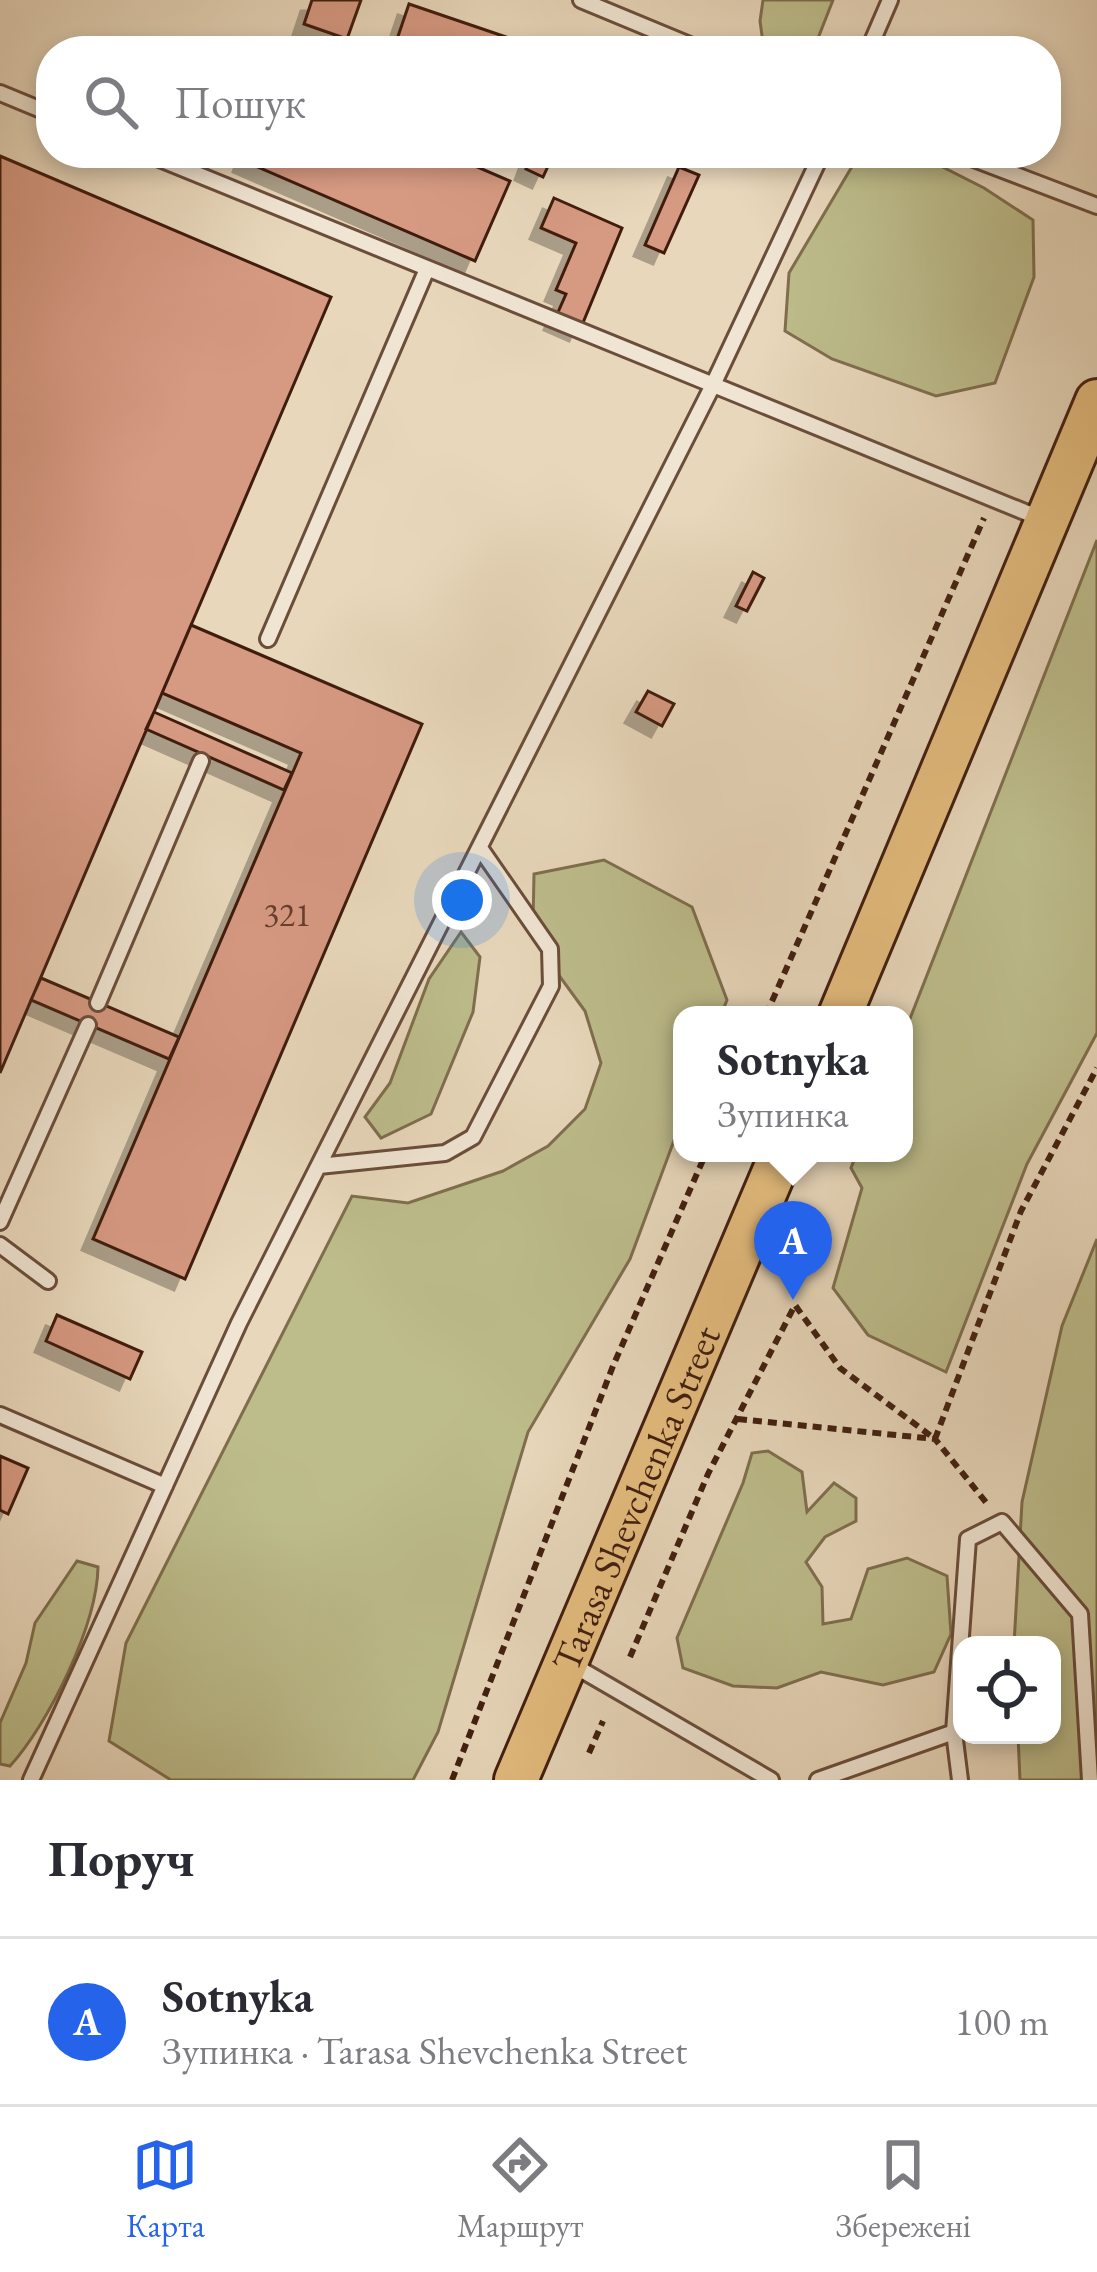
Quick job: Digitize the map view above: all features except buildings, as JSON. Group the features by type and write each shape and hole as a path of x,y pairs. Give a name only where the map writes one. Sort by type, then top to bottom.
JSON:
{"main road":[{"path":"844,1006 1097,401"},
{"name":"Tarasa Shevchenka Street","path":"516,1780 778,1162"}],"lane":[{"path":"581,0 668,36"},
{"path":"874,36 890,0"},
{"path":"0,93 36,108"},
{"path":"181,168 1047,521"},
{"path":"31,1780 239,1323 712,387 815,168"},
{"path":"997,168 1097,206"},
{"path":"268,640 427,269"},
{"path":"98,1003 201,761"},
{"path":"319,1166 445,1153 473,1137 551,986 550,949 480,848"},
{"path":"0,1222 88,1025"},
{"path":"0,1245 48,1281"},
{"path":"0,1414 166,1486"},
{"path":"961,1636 968,1539 1002,1522 1080,1614 1090,1780"},
{"path":"567,1661 771,1780"},
{"path":"818,1780 953,1732"},
{"path":"956,1744 960,1780"}],"path":[{"path":"770,1006 992,500"},
{"path":"935,1439 1021,1210 1097,1068"},
{"path":"452,1780 613,1366 702,1162"},
{"path":"630,1657 708,1474 795,1305 840,1368 935,1439 1002,1522"},
{"path":"738,1418 935,1439"},
{"path":"589,1753 603,1721"}],"shaded area":[{"path":"763,0 833,0 819,36 762,36"},
{"path":"851,168 945,168 1033,220 1034,277 995,383 936,396 832,359 785,331 789,273"},
{"path":"1097,540 1097,1033 1027,1164 946,1372 868,1335 833,1288 862,1188 851,1168 853,1162 913,1162 913,1011"},
{"path":"604,860 692,907 727,1000 725,1006 673,1006 673,1143 630,1259 528,1432 438,1732 413,1780 171,1780 109,1741 126,1643 352,1196 408,1203 503,1171 548,1146 585,1109 601,1063 585,1011 555,970 533,923 534,874"},
{"path":"461,932 480,957 473,1012 431,1114 381,1138 365,1117 390,1083 429,979"},
{"path":"1097,1239 1097,1780 1020,1780 1018,1744 1061,1744 1061,1636 1015,1636 1022,1502 1062,1326"},
{"path":"768,1451 802,1472 807,1512 834,1483 856,1498 856,1521 825,1537 806,1562 822,1587 823,1624 851,1619 868,1569 907,1558 947,1576 951,1634 934,1672 883,1685 821,1672 777,1688 733,1686 683,1668 677,1638 752,1453"},
{"path":"77,1561 98,1567 80,1644 40,1725 10,1766 0,1764 0,1723 26,1663 35,1623"}],"place":[{"name":"Sotnyka","path":"793,1300"}]}
